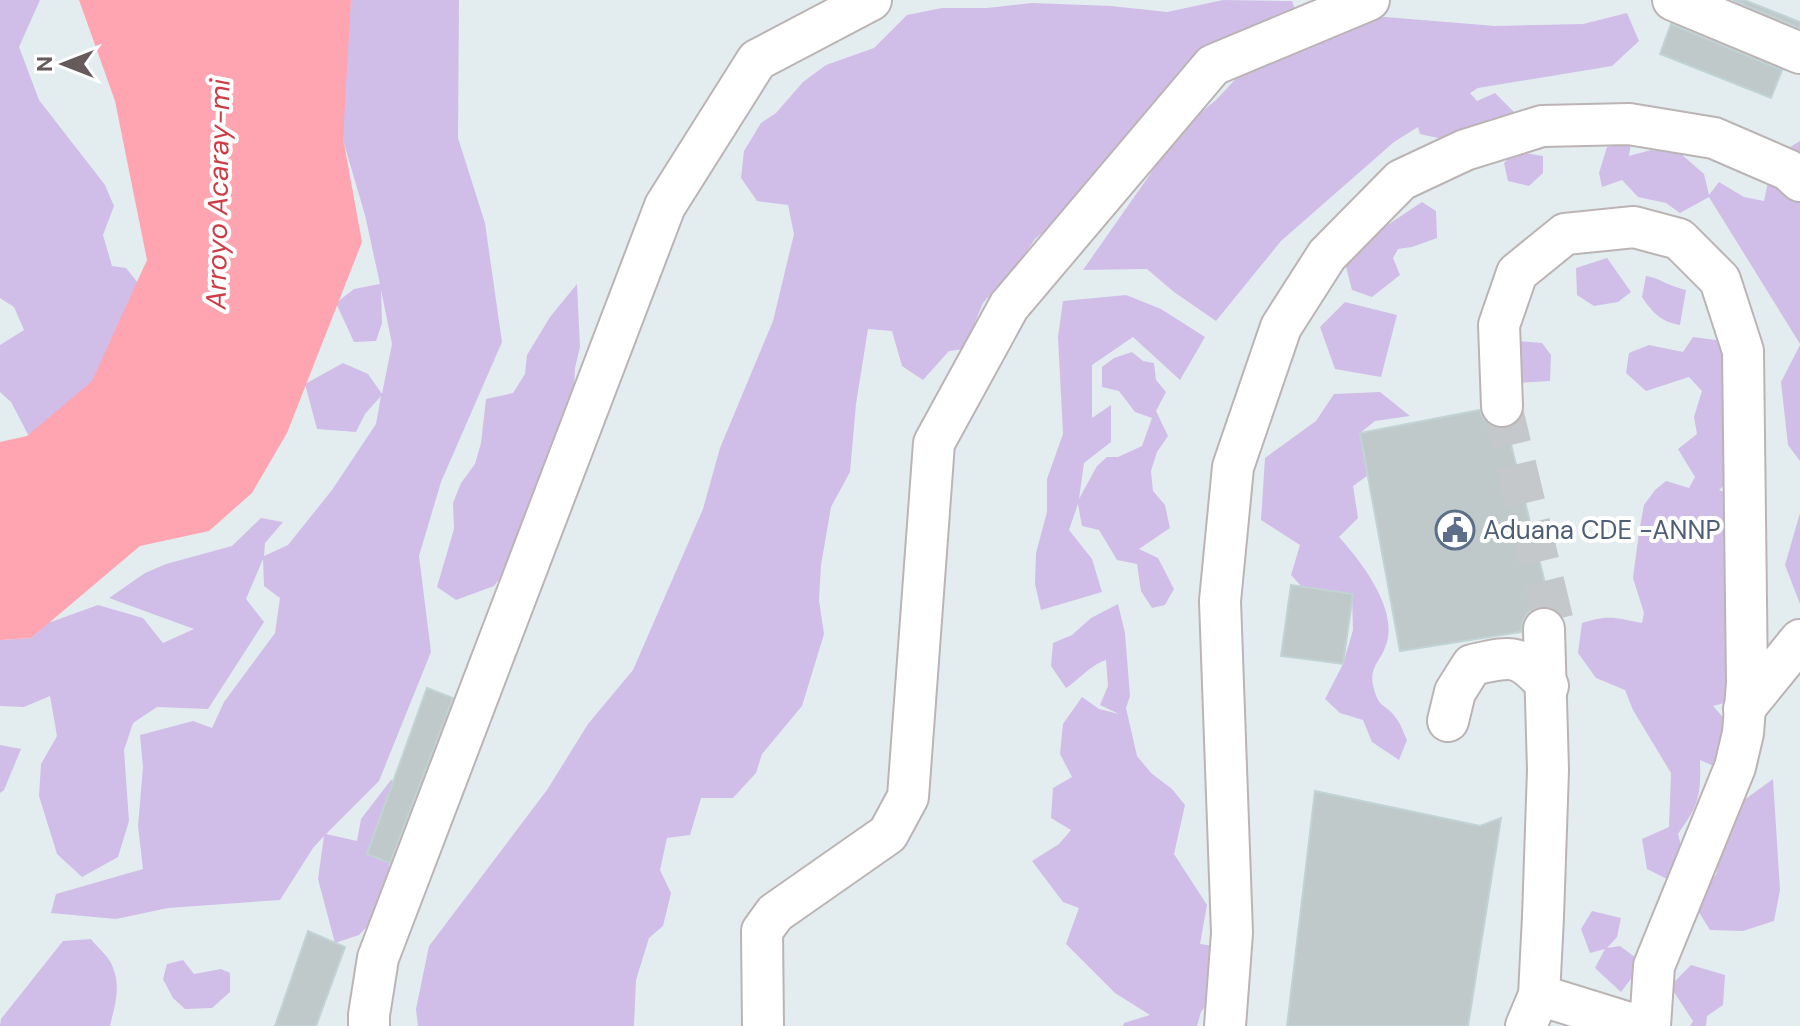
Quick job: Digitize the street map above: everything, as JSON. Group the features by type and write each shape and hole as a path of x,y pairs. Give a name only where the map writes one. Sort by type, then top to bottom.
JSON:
{"lane":[{"path":"369,1026 378,958 665,206 757,60 871,0"},
{"path":"763,1026 762,931 775,913 888,834 908,797 934,443 1009,306 1213,65 1369,0"},
{"path":"1673,0 1800,53"},
{"path":"1233,1024 1220,601 1233,467 1281,327 1327,255 1401,180 1465,150 1542,126 1629,124 1714,138 1788,170 1800,181"},
{"path":"1502,406 1499,325 1517,273 1565,234 1634,227 1679,239 1720,280 1743,351 1747,683 1743,733 1735,767 1654,966 1650,1026"},
{"path":"1544,629 1548,686 1548,818 1532,1010 1639,1026"},
{"path":"1744,709 1800,640"},
{"path":"1448,721 1455,692 1472,665 1507,657 1527,663 1548,686"}],"shaded area":[{"path":"0,0 40,0 19,47 39,100 105,185 114,206 103,235 112,266 126,268 143,289 154,358 34,446 11,402 0,392 0,345 24,330 14,307 0,298"},
{"path":"351,0 459,0 458,138 485,223 502,342 441,482 419,556 431,652 379,781 326,834 357,841 361,819 391,780 410,784 422,765 422,792 406,808 389,844 390,887 381,912 359,935 335,943 318,879 324,836 280,900 168,908 116,919 51,913 56,894 143,869 138,826 143,767 140,735 193,721 212,728 224,702 275,633 280,598 264,586 263,559 246,599 264,622 208,709 157,707 133,723 124,750 129,821 118,857 82,877 57,854 39,796 41,764 57,736 50,696 24,707 0,706 0,640 31,638 48,623 98,605 143,618 163,643 194,629 109,598 145,573 166,564 232,546 261,518 283,522 265,543 264,556 288,545 332,490 376,424 381,396 365,414 356,432 317,429 305,384 343,363 368,374 382,394 392,344 381,290 382,323 376,341 354,342 336,303 354,289 380,284 365,215 340,130"},
{"path":"1223,0 1292,1 1298,18 1173,85 1131,128 1092,184 1067,212 1035,239 1018,264 983,303 964,349 949,351 923,380 902,366 892,331 868,329 856,404 850,472 831,507 821,565 819,600 824,634 802,706 762,754 756,773 733,798 701,798 690,835 667,838 660,870 671,893 663,926 649,938 636,980 634,1026 418,1026 416,1009 429,946 547,790 588,724 633,670 703,509 720,448 773,321 794,234 788,205 757,201 741,178 744,151 761,123 776,113 803,82 826,65 874,48 907,15 942,8 987,8 1032,3 1167,12"},
{"path":"1627,13 1639,41 1612,66 1478,88 1470,93 1477,101 1495,93 1516,114 1451,141 1420,134 1418,127 1394,142 1281,241 1216,321 1147,269 1083,270 1153,170 1171,137 1216,100 1245,69 1373,16 1495,26 1583,24"},
{"path":"1800,141 1800,344 1709,197 1680,213 1666,203 1638,197 1622,180 1602,187 1599,173 1607,147 1631,143 1629,156 1651,150 1681,154 1704,174 1709,195 1719,182 1744,197 1764,201 1773,158"},
{"path":"1525,153 1543,156 1543,173 1529,186 1508,181 1504,163 1510,157"},
{"path":"1422,202 1436,211 1437,238 1398,249 1393,258 1400,275 1372,297 1352,290 1345,263 1377,232"},
{"path":"1607,258 1631,292 1618,302 1594,306 1577,295 1576,268"},
{"path":"1646,276 1686,290 1680,325 1662,319 1642,297"},
{"path":"577,284 580,347 574,391 510,565 494,586 456,600 437,587 454,529 453,503 461,483 475,464 481,443 486,399 513,393 525,374 527,355 550,317"},
{"path":"1126,295 1161,309 1205,337 1180,380 1133,337 1092,365 1092,418 1111,405 1111,442 1084,463 1079,499 1097,466 1107,457 1118,457 1142,446 1152,418 1135,412 1119,391 1102,387 1102,367 1114,358 1132,352 1143,361 1154,363 1156,380 1166,392 1156,411 1168,436 1157,452 1151,471 1153,491 1165,505 1170,528 1139,549 1158,558 1174,589 1165,605 1152,608 1141,591 1137,564 1117,560 1099,530 1082,526 1078,504 1069,530 1092,559 1102,592 1041,610 1035,584 1036,553 1047,512 1047,479 1063,434 1058,337 1063,301"},
{"path":"1345,302 1397,315 1381,377 1335,369 1320,327"},
{"path":"1693,337 1723,341 1743,378 1722,394 1734,412 1744,468 1719,490 1739,498 1726,625 1734,633 1732,701 1713,706 1738,734 1716,767 1700,760 1697,800 1678,834 1684,857 1669,880 1647,869 1642,839 1669,827 1671,773 1633,710 1625,690 1596,678 1578,653 1582,623 1619,618 1642,623 1644,613 1633,578 1644,505 1666,481 1689,488 1695,477 1678,449 1697,434 1694,417 1702,391 1689,377 1646,391 1626,373 1629,353 1649,345 1683,352"},
{"path":"1516,341 1542,343 1551,355 1550,381 1517,383"},
{"path":"1800,345 1800,461 1788,445 1781,382"},
{"path":"1380,392 1410,416 1375,421 1360,433 1367,476 1353,486 1358,518 1339,537 1367,572 1383,602 1389,631 1372,679 1378,699 1398,720 1407,740 1399,760 1372,742 1363,720 1340,713 1325,699 1343,664 1353,630 1352,595 1311,597 1291,575 1300,545 1261,520 1265,458 1316,421 1334,394"},
{"path":"1800,513 1800,604 1785,565"},
{"path":"1118,604 1125,633 1130,696 1126,708 1137,756 1185,805 1174,854 1207,905 1200,944 1214,946 1219,988 1201,1012 1197,1026 1123,1026 1124,1023 1150,1015 1115,993 1066,944 1079,908 1063,902 1032,861 1059,844 1071,830 1051,818 1053,788 1072,777 1060,754 1063,724 1082,697 1099,709 1119,714 1100,705 1108,686 1106,660 1066,688 1051,666 1053,643 1072,635 1091,618"},
{"path":"0,745 21,749 0,793"},
{"path":"1773,779 1780,890 1774,921 1743,931 1710,930 1685,890 1716,875 1729,811"},
{"path":"1592,911 1621,918 1617,937 1607,948 1620,946 1643,963 1621,992 1595,968 1605,949 1590,953 1581,929"},
{"path":"91,939 109,960 116,979 110,1026 0,1026 1,1019 63,941"},
{"path":"183,960 194,974 221,969 230,973 230,992 212,1008 185,1009 173,998 163,979 167,964"},
{"path":"1691,965 1725,975 1723,1005 1707,1016 1706,1026 1690,1026 1693,1021 1670,986"}],"water":[{"name":"Arroyo Acaray-mi","path":"79,0 351,0 343,138 362,242 287,433 252,493 209,531 140,546 31,638 0,640 0,442 27,436 92,381 147,260 115,101"}],"building":[{"path":"1733,0 1744,0 1800,22 1799,28"},
{"path":"1671,24 1782,70 1771,98 1660,54"},
{"name":"Aduana CDE -ANNP","path":"1480,410 1483,419 1491,426 1507,428 1551,608 1543,606 1531,610 1523,619 1521,632 1400,651 1360,433"},
{"path":"1291,585 1353,594 1343,664 1281,656"},
{"path":"427,688 453,698 390,863 367,854"},
{"path":"1315,791 1480,826 1501,818 1468,1026 1287,1026"},
{"path":"308,931 345,947 316,1026 275,1026"}],"tunnel":[{"path":"1502,406 1555,627 1544,629"}],"place":[{"name":"Aduana CDE -ANNP","path":"1455,530"}]}
